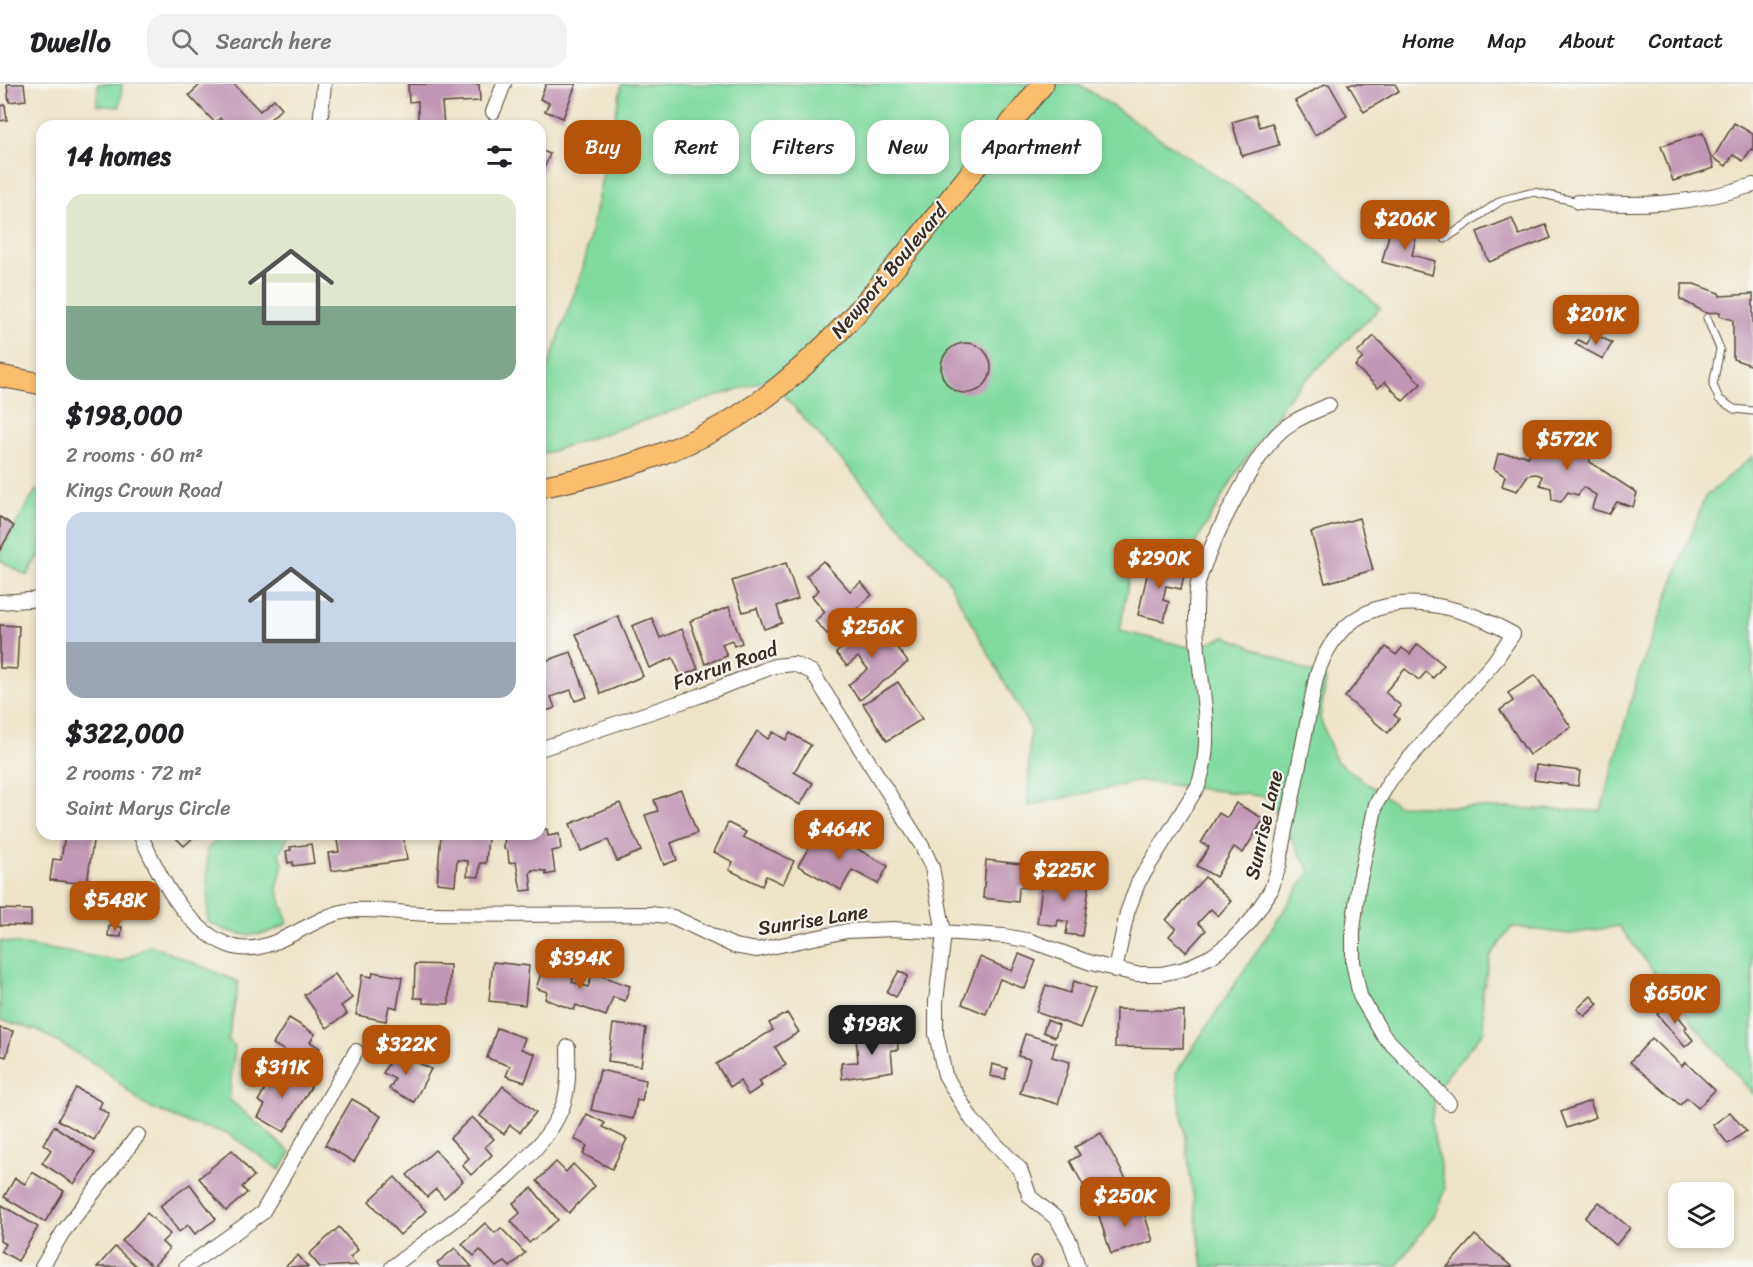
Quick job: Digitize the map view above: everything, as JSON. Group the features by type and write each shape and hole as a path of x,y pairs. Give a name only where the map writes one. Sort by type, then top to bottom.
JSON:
{"main road":[{"name":"Newport Boulevard","path":"546,487 598,476 646,460 693,440 758,403 812,359 861,310 1043,84"},
{"path":"0,376 36,383"}],"street":[{"path":"321,120 324,84"},
{"path":"494,112 504,84"},
{"path":"1578,201 1633,206 1660,205 1722,195 1753,185"},
{"path":"1115,970 1127,914 1138,883 1198,786 1204,771 1207,730 1196,616 1197,586 1206,557 1275,437 1294,421 1329,405"},
{"path":"0,602 36,599"},
{"name":"Sunrise Lane","path":"143,840 171,895 197,924 229,945 247,949 276,940 330,914 357,910 419,914 673,917 734,946 758,950 847,931 893,929 1004,936 1031,941 1115,970 1136,974 1161,974 1199,964 1228,943 1262,907 1279,866 1321,663 1327,648 1352,620 1371,610 1392,604 1418,604 1492,622 1513,634 1494,662 1391,779 1376,804 1364,857 1353,932 1353,962 1360,996 1383,1035 1449,1103"},
{"name":"Foxrun Road","path":"546,747 699,696 774,666 794,664 812,672 922,846 932,867 944,933 936,1001 936,1034 945,1075 972,1120 1020,1169 1030,1197 1057,1219 1070,1242 1078,1267"},
{"path":"392,1267 496,1185 536,1150 562,1108 568,1085 568,1047"},
{"path":"186,1267 262,1213 356,1051"},
{"path":"42,1267 63,1232 138,1135"}],"lane":[{"path":"1445,238 1502,200 1534,192 1578,201"},
{"path":"1707,318 1720,349 1713,385 1719,399 1734,409 1753,411"}],"green space":[{"path":"98,84 122,84 120,107 97,105"},
{"path":"622,84 1079,84 1284,221 1380,308 1290,395 1237,472 1185,561 1133,554 1120,631 1193,648 1226,636 1326,679 1320,718 1336,761 1397,805 1601,811 1637,679 1705,497 1753,456 1753,1094 1698,1029 1619,926 1570,934 1512,927 1491,955 1482,995 1484,1031 1437,1088 1431,1122 1445,1189 1434,1216 1396,1267 1203,1267 1176,1073 1310,871 1267,797 1140,781 1028,806 1030,728 946,577 769,379 546,453 546,373 583,268 603,174 641,174 641,120 614,120"},
{"path":"36,490 36,561 27,576 0,560 0,552"},
{"path":"217,840 287,840 279,853 283,863 277,888 288,923 268,933 248,935 228,931 208,922 207,849"},
{"path":"0,941 121,961 151,945 239,982 228,1040 235,1046 229,1099 291,1153 280,1170 227,1133 187,1123 143,1104 102,1068 41,1032 0,1019"}],"building":[{"path":"7,84 24,84 26,100 9,102"},
{"path":"201,84 234,84 260,111 274,99 282,108 269,120 222,120 220,118 212,120 189,95"},
{"path":"408,84 479,84 480,101 442,103 443,120 418,120 418,101 409,102"},
{"path":"546,84 576,84 563,118 545,111 549,103 540,99"},
{"path":"1329,84 1347,116 1315,135 1295,101"},
{"path":"1348,84 1395,84 1399,91 1364,112"},
{"path":"5,105 7,120 0,121 0,106"},
{"path":"1256,115 1260,127 1272,123 1279,145 1242,156 1232,122"},
{"path":"1734,123 1753,134 1753,150 1751,149 1743,161 1733,155 1726,166 1713,158"},
{"path":"1703,133 1714,168 1673,181 1661,146"},
{"path":"1512,218 1519,235 1546,225 1551,238 1489,262 1477,232"},
{"path":"1392,223 1418,230 1412,255 1435,261 1432,275 1382,262"},
{"path":"1682,284 1694,284 1719,293 1720,296 1753,294 1753,366 1733,359 1733,320 1720,316 1720,312 1706,313 1680,299"},
{"path":"1593,333 1612,343 1603,359 1575,344 1578,340 1587,344"},
{"path":"1374,336 1421,384 1403,401 1385,382 1378,388 1355,366 1363,358 1357,353"},
{"path":"966,343 975,345 986,354 991,368 989,377 980,388 966,393 957,391 946,382 941,368 943,359 952,348"},
{"path":"1575,423 1587,430 1590,462 1637,493 1633,507 1617,502 1609,514 1595,510 1592,508 1596,495 1583,487 1578,495 1568,492 1561,502 1552,500 1551,488 1540,485 1542,476 1536,474 1528,475 1517,491 1502,486 1505,476 1494,469 1498,454 1528,457 1533,450 1545,453 1565,424"},
{"path":"0,517 14,526 0,550"},
{"path":"1359,518 1373,570 1325,583 1311,532"},
{"path":"823,561 850,591 861,582 872,595 827,634 815,621 825,612 812,596 819,590 806,576"},
{"path":"1150,562 1185,571 1181,589 1166,586 1163,600 1169,602 1164,621 1138,615"},
{"path":"786,563 798,599 777,606 782,623 764,629 757,608 743,612 732,581"},
{"path":"729,607 742,643 734,646 732,640 722,644 727,656 705,664 690,621"},
{"path":"618,616 643,676 601,694 576,634"},
{"path":"652,618 660,638 682,629 698,669 681,676 673,658 649,668 632,626"},
{"path":"876,621 908,662 860,700 848,685 868,669 858,657 847,666 836,653"},
{"path":"0,625 19,626 17,669 0,668"},
{"path":"1418,644 1444,665 1433,678 1426,672 1419,680 1405,669 1385,692 1401,706 1394,715 1399,719 1388,733 1345,697 1386,647 1396,655 1402,648 1410,654"},
{"path":"571,652 587,697 575,701 571,690 551,697 555,708 546,711 546,661"},
{"path":"1535,675 1571,727 1529,755 1500,710 1513,701 1508,693"},
{"path":"898,682 922,719 887,741 863,704"},
{"path":"757,731 768,739 773,732 786,740 790,733 811,745 794,772 813,783 800,805 736,765"},
{"path":"1536,765 1580,771 1578,786 1534,780"},
{"path":"681,790 697,833 671,843 677,860 664,865 645,815 658,811 654,800"},
{"path":"620,803 641,851 617,861 608,840 581,851 570,824"},
{"path":"1236,803 1264,819 1243,853 1234,847 1216,877 1197,866 1209,847 1201,843 1219,813 1227,818"},
{"path":"728,823 746,832 743,837 794,861 783,884 766,876 762,886 729,870 733,862 714,852"},
{"path":"820,828 888,866 878,884 852,870 841,890 798,866"},
{"path":"546,829 548,836 559,834 561,849 552,851 555,873 546,875 546,871 532,870 530,873 532,890 521,891 516,862 509,863 508,851 504,849 505,840 546,840"},
{"path":"64,840 93,840 87,884 50,880 53,859 61,860"},
{"path":"178,840 190,840 184,846"},
{"path":"337,840 404,840 407,860 331,871 328,853 339,852"},
{"path":"441,840 488,840 486,863 480,863 479,877 467,876 468,861 457,860 455,885 437,883"},
{"path":"311,844 314,863 293,866 293,862 288,863 286,851 291,850 290,847"},
{"path":"986,860 1030,865 1028,888 1019,887 1018,902 983,898"},
{"path":"1044,873 1090,880 1082,936 1066,934 1068,922 1058,920 1057,926 1037,923"},
{"path":"1205,877 1231,901 1218,916 1211,909 1198,923 1206,930 1186,952 1169,936 1176,928 1166,920"},
{"path":"0,909 31,910 31,926 0,925"},
{"path":"109,926 122,927 121,937 108,936"},
{"path":"1019,954 1036,961 1025,989 1000,979 986,1014 962,1004 980,957 1012,971"},
{"path":"493,962 529,966 525,1005 489,1001"},
{"path":"545,962 575,972 572,982 588,987 593,973 630,986 625,1001 613,997 606,1016 576,1005 574,1010 545,999 547,992 536,988"},
{"path":"415,964 450,965 449,1004 423,1003 423,998 414,998"},
{"path":"899,971 908,976 896,997 887,992"},
{"path":"373,972 402,977 397,1008 389,1006 386,1021 356,1015 362,975 372,977"},
{"path":"335,974 352,998 341,1006 347,1014 327,1028 304,995"},
{"path":"1074,981 1095,989 1080,1028 1036,1012 1046,985 1070,993"},
{"path":"1591,996 1598,1004 1585,1016 1577,1009"},
{"path":"1669,1005 1687,1027 1684,1029 1693,1040 1685,1047 1657,1014"},
{"path":"1116,1009 1184,1011 1183,1048 1115,1047"},
{"path":"787,1013 799,1032 775,1047 786,1065 759,1081 762,1086 748,1095 740,1081 730,1087 716,1064 773,1030 769,1023"},
{"path":"289,1018 315,1034 310,1042 320,1048 305,1074 289,1064 294,1056 273,1044"},
{"path":"1047,1020 1059,1025 1055,1037 1043,1032"},
{"path":"613,1024 646,1028 641,1066 608,1061"},
{"path":"0,1028 13,1031 6,1057 0,1055"},
{"path":"497,1028 525,1038 521,1049 535,1054 525,1082 506,1076 510,1066 487,1058"},
{"path":"897,1034 898,1050 891,1050 893,1071 842,1079 841,1063 858,1062 856,1037"},
{"path":"1025,1034 1056,1043 1052,1057 1070,1062 1058,1104 1020,1093 1030,1059 1018,1056"},
{"path":"1652,1038 1682,1066 1685,1062 1715,1090 1698,1108 1687,1098 1680,1105 1630,1062"},
{"path":"395,1051 431,1069 414,1102 389,1089 395,1079 383,1073"},
{"path":"992,1064 1007,1068 1005,1079 990,1076"},
{"path":"278,1067 311,1087 284,1132 258,1117 265,1105 258,1101"},
{"path":"600,1070 646,1080 642,1101 637,1100 633,1119 591,1110"},
{"path":"503,1086 536,1112 520,1132 510,1125 504,1134 480,1116"},
{"path":"76,1088 102,1102 99,1108 109,1114 94,1140 58,1120"},
{"path":"352,1099 381,1116 354,1162 325,1145"},
{"path":"1590,1101 1596,1117 1567,1128 1561,1112"},
{"path":"1730,1112 1746,1131 1728,1144 1713,1125"},
{"path":"587,1114 605,1123 603,1127 627,1139 612,1169 583,1154 587,1146 574,1139"},
{"path":"472,1117 494,1139 485,1147 492,1155 471,1175 462,1165 469,1158 450,1138"},
{"path":"54,1126 95,1153 74,1184 42,1163 51,1150 43,1144"},
{"path":"1101,1133 1128,1183 1099,1199 1093,1187 1086,1190 1070,1161 1080,1155 1075,1147"},
{"path":"232,1150 254,1176 242,1187 247,1193 226,1211 199,1178"},
{"path":"435,1150 463,1181 444,1198 436,1189 427,1197 407,1175"},
{"path":"556,1162 566,1172 573,1164 595,1186 569,1213 537,1181"},
{"path":"32,1172 64,1191 45,1222 4,1197 15,1178 25,1184"},
{"path":"395,1177 426,1211 400,1235 369,1201"},
{"path":"190,1184 216,1219 195,1234 188,1225 179,1232 160,1206"},
{"path":"532,1188 558,1220 529,1243 511,1221 520,1213 513,1203"},
{"path":"1599,1202 1630,1228 1616,1245 1585,1218"},
{"path":"2,1205 38,1227 18,1261 1,1251 5,1244 0,1241"},
{"path":"1123,1205 1126,1212 1142,1207 1153,1241 1111,1254 1098,1213"},
{"path":"147,1213 170,1234 162,1242 169,1249 153,1267 122,1241"},
{"path":"485,1223 495,1233 501,1228 525,1253 510,1267 505,1262 496,1267 480,1250 474,1256 462,1244"},
{"path":"339,1227 358,1250 350,1257 357,1265 320,1267 309,1254"},
{"path":"1475,1235 1512,1267 1447,1267"},
{"path":"115,1247 137,1267 97,1267"},
{"path":"455,1248 472,1267 440,1267 437,1263"},
{"path":"298,1255 308,1267 285,1267"},
{"path":"1036,1256 1042,1262 1036,1268 1030,1262"}]}
